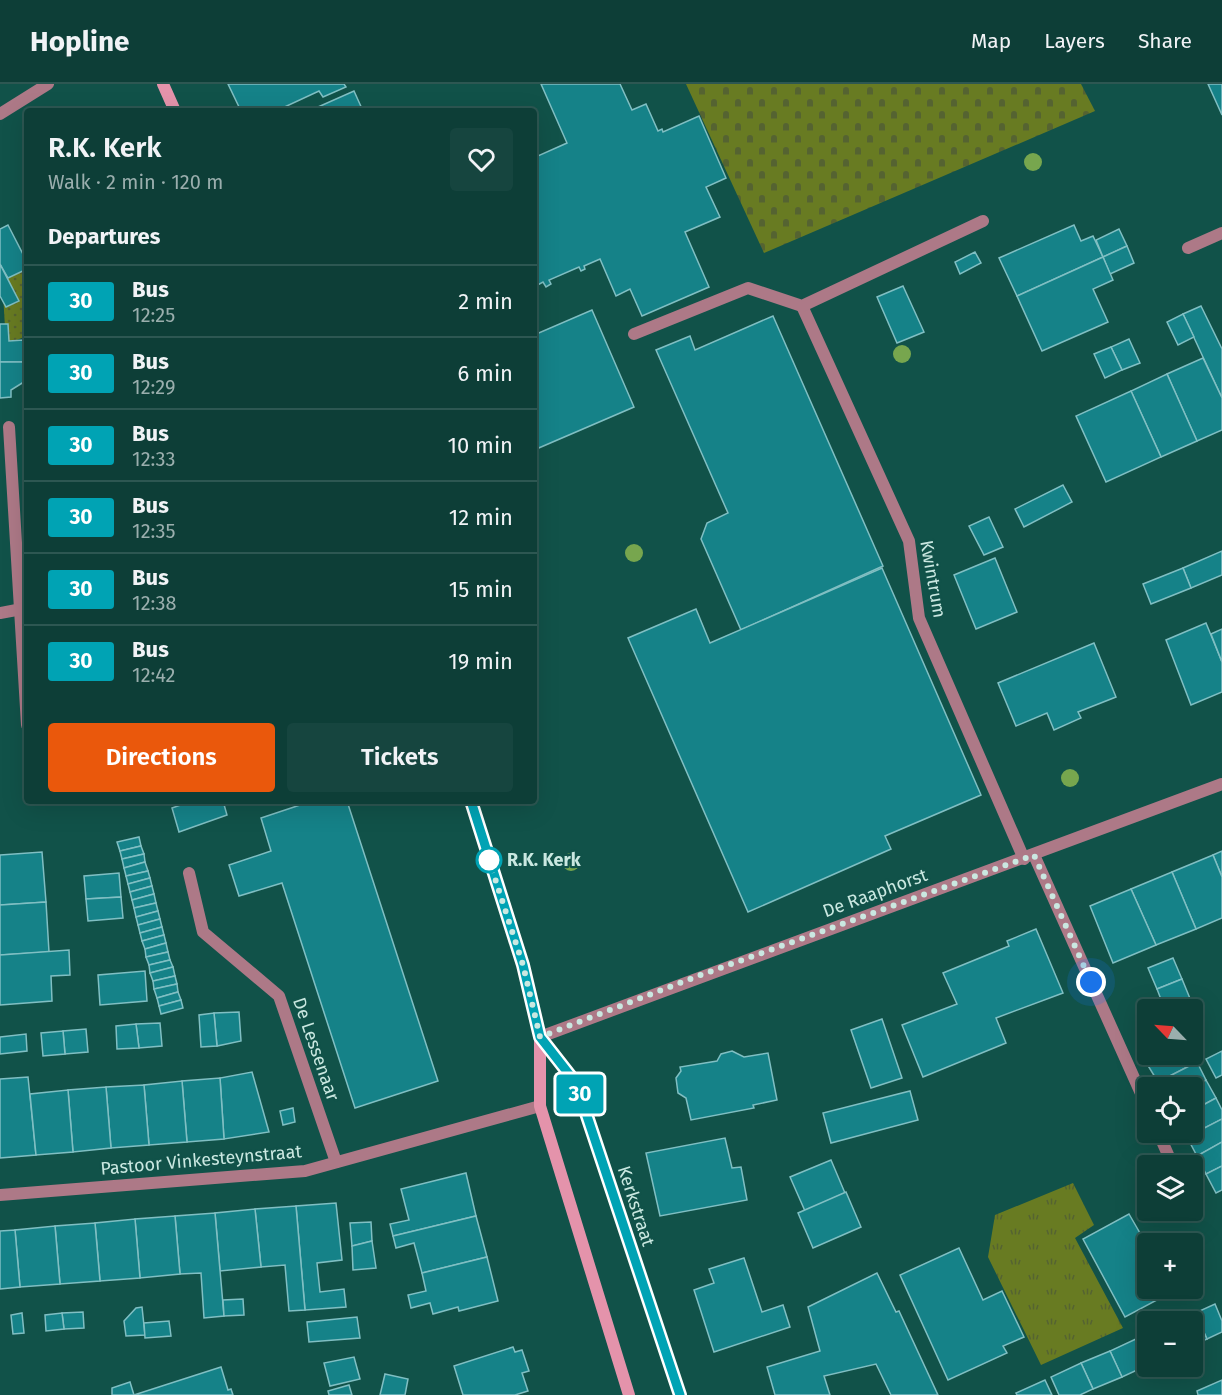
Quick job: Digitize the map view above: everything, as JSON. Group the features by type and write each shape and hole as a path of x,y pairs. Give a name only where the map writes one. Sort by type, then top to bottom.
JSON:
{"main road":[{"path":"163,84 174,108"},
{"name":"Kerkstraat","path":"472,804 523,965 540,1037 540,1106 629,1395"},
{"name":"Kerkstraat","path":"540,1037 576,1083 680,1395"}],"street":[{"path":"0,114 48,84"},
{"path":"634,334 748,288 802,306 983,221"},
{"path":"1188,248 1222,233"},
{"name":"Kwintrum","path":"802,306 909,541 918,618 1137,1086"},
{"path":"0,613 24,610 9,427"},
{"name":"De Raaphorst","path":"540,1037 698,976 1029,857 1222,784"},
{"name":"De Lessenaar","path":"189,873 203,932 279,996 336,1162"},
{"name":"Pastoor Vinkesteynstraat","path":"0,1195 305,1171 540,1106"}],"green space":[{"path":"686,84 1081,84 1095,111 764,253"},
{"path":"24,257 24,337 6,344 2,277"},
{"path":"1073,1183 1094,1225 1075,1238 1123,1328 1041,1365 988,1257 995,1215"}],"building":[{"path":"228,84 344,84 346,87 323,97 319,91 282,108 240,108"},
{"path":"541,84 620,84 632,110 646,104 658,131 662,129 663,132 699,116 726,178 706,187 720,217 685,232 709,287 642,316 630,289 616,296 600,259 584,266 585,269 581,271 579,267 549,280 551,284 546,287 543,282 537,285 537,155 567,143"},
{"path":"1208,84 1222,84 1222,115"},
{"path":"354,91 362,108 316,108"},
{"path":"8,225 24,256 24,270 8,278 0,264 0,229"},
{"path":"1074,225 1081,241 1093,236 1103,257 1017,296 999,258"},
{"path":"1119,229 1127,246 1103,257 1096,240"},
{"path":"1127,246 1134,263 1110,274 1103,257"},
{"path":"975,252 981,263 960,274 955,262"},
{"path":"1103,257 1113,280 1093,289 1108,322 1042,351 1017,296"},
{"path":"0,264 19,301 6,307 0,296"},
{"path":"903,286 924,332 897,343 877,297"},
{"path":"1201,306 1222,349 1222,398 1183,314"},
{"path":"592,310 634,407 537,449 537,334"},
{"path":"1183,314 1194,337 1178,345 1167,322"},
{"path":"773,316 883,566 741,630 701,539 707,523 728,513 656,350 690,336 695,350"},
{"path":"0,324 8,324 9,341 24,340 24,362 0,362"},
{"path":"1129,339 1140,363 1122,370 1111,347"},
{"path":"1111,347 1122,370 1105,378 1094,354"},
{"path":"1203,358 1222,398 1222,430 1197,441 1167,374"},
{"path":"0,362 24,362 24,382 11,390 11,397 0,398"},
{"path":"1167,374 1197,441 1161,457 1131,391"},
{"path":"1131,391 1161,457 1106,482 1076,416"},
{"path":"1063,485 1072,502 1024,527 1015,509"},
{"path":"989,517 1003,547 984,555 969,526"},
{"path":"1222,551 1222,575 1191,588 1183,568"},
{"path":"995,558 1017,612 976,629 954,575"},
{"path":"882,568 981,795 885,836 891,849 748,912 628,638 696,609 710,643"},
{"path":"1183,568 1191,588 1151,604 1143,584"},
{"path":"1206,623 1222,662 1222,692 1191,705 1166,640"},
{"path":"1222,629 1222,662 1211,634"},
{"path":"1094,643 1116,697 1078,712 1081,718 1054,730 1047,713 1016,726 998,683"},
{"path":"183,804 224,804 227,815 179,832 172,808"},
{"path":"303,804 348,804 438,1081 355,1108 282,883 239,896 229,865 271,851 261,818"},
{"path":"139,837 141,846 120,851 117,842"},
{"path":"141,846 144,854 122,859 120,851"},
{"path":"1222,851 1222,877 1213,855"},
{"path":"42,852 46,902 0,905 0,855"},
{"path":"144,854 145,862 124,868 122,859"},
{"path":"1213,855 1222,877 1222,918 1196,929 1172,872"},
{"path":"145,862 148,871 126,876 124,868"},
{"path":"148,871 150,878 128,884 126,876"},
{"path":"1172,872 1196,929 1156,945 1131,889"},
{"path":"119,873 121,897 86,899 84,876"},
{"path":"150,878 152,886 130,892 128,884"},
{"path":"152,886 154,894 132,900 130,892"},
{"path":"1131,889 1156,945 1113,963 1090,906"},
{"path":"154,894 156,903 134,908 132,900"},
{"path":"121,897 123,918 88,921 86,899"},
{"path":"46,902 49,952 0,955 0,905"},
{"path":"156,903 158,911 136,917 134,908"},
{"path":"158,911 160,919 138,925 136,917"},
{"path":"160,919 162,927 140,933 138,925"},
{"path":"162,927 164,935 142,941 140,933"},
{"path":"1036,929 1063,993 996,1018 1006,1043 923,1077 902,1025 957,1004 943,973 1009,946 1007,941"},
{"path":"164,935 166,943 145,949 142,941"},
{"path":"166,943 168,952 146,957 145,949"},
{"path":"69,950 70,975 51,976 52,1001 0,1005 0,955"},
{"path":"168,952 170,960 149,965 146,957"},
{"path":"1173,958 1182,979 1157,989 1148,968"},
{"path":"170,960 173,967 150,973 149,965"},
{"path":"173,967 175,976 153,981 150,973"},
{"path":"145,971 147,1001 100,1005 98,975"},
{"path":"175,976 177,984 154,989 153,981"},
{"path":"1182,979 1190,999 1161,999 1157,989"},
{"path":"177,984 178,992 157,998 154,989"},
{"path":"178,992 181,1000 159,1006 157,998"},
{"path":"181,1000 183,1008 161,1014 159,1006"},
{"path":"239,1012 241,1041 217,1046 214,1013"},
{"path":"214,1013 217,1046 201,1047 199,1015"},
{"path":"882,1019 902,1078 871,1088 851,1030"},
{"path":"160,1023 162,1046 139,1048 136,1024"},
{"path":"136,1024 139,1048 117,1049 116,1026"},
{"path":"86,1029 88,1052 65,1054 63,1031"},
{"path":"63,1031 65,1054 43,1056 41,1033"},
{"path":"26,1034 27,1051 0,1054 0,1037"},
{"path":"732,1051 744,1057 768,1053 777,1100 753,1105 754,1108 691,1120 686,1098 678,1093 676,1078 681,1071 680,1067 717,1061 721,1054"},
{"path":"1222,1051 1222,1075 1216,1078 1206,1059"},
{"path":"1148,1065 1191,1065 1168,1077 1155,1077"},
{"path":"1191,1065 1198,1065 1206,1080 1203,1082 1203,1077 1168,1077"},
{"path":"252,1072 269,1132 224,1139 220,1078"},
{"path":"28,1077 36,1155 0,1158 0,1079"},
{"path":"220,1078 224,1139 187,1142 182,1081"},
{"path":"1206,1080 1216,1098 1203,1105 1203,1082"},
{"path":"182,1081 187,1142 149,1145 144,1085"},
{"path":"144,1085 149,1145 111,1148 106,1087"},
{"path":"106,1087 111,1148 73,1152 68,1090"},
{"path":"68,1090 73,1152 36,1155 30,1094"},
{"path":"910,1091 918,1120 831,1143 823,1113"},
{"path":"1216,1098 1222,1110 1222,1119 1203,1129 1203,1105"},
{"path":"293,1108 295,1122 283,1125 280,1111"},
{"path":"1222,1119 1222,1142 1196,1155 1190,1143 1203,1143 1203,1129"},
{"path":"725,1138 732,1168 741,1167 747,1200 660,1216 646,1153"},
{"path":"1222,1142 1222,1166 1206,1174 1203,1168 1203,1155 1199,1155"},
{"path":"831,1160 845,1193 805,1211 790,1177"},
{"path":"1222,1166 1222,1190 1216,1193 1206,1174"},
{"path":"466,1173 476,1216 393,1236 390,1224 409,1220 401,1189"},
{"path":"846,1192 861,1227 813,1248 798,1213"},
{"path":"336,1203 342,1260 317,1263 320,1292 344,1289 346,1307 305,1310 296,1206"},
{"path":"296,1206 305,1310 289,1311 285,1265 261,1267 255,1209"},
{"path":"255,1209 261,1267 220,1271 215,1213"},
{"path":"215,1213 224,1316 204,1318 201,1273 180,1274 175,1216"},
{"path":"1129,1214 1140,1233 1137,1233 1137,1299 1159,1299 1125,1317 1083,1239"},
{"path":"175,1216 180,1274 140,1278 135,1219"},
{"path":"476,1216 487,1257 422,1273 414,1243 396,1248 393,1236"},
{"path":"135,1219 140,1278 100,1281 95,1223"},
{"path":"371,1222 372,1241 352,1246 350,1223"},
{"path":"95,1223 100,1281 60,1284 55,1226"},
{"path":"55,1226 60,1284 20,1287 15,1230"},
{"path":"15,1230 20,1287 0,1289 0,1231"},
{"path":"372,1241 376,1268 353,1270 352,1246"},
{"path":"959,1248 983,1300 1002,1291 1024,1337 1003,1346 1007,1353 948,1380 900,1275"},
{"path":"487,1257 498,1301 459,1311 458,1307 433,1314 430,1303 411,1308 408,1295 426,1291 422,1273"},
{"path":"744,1258 762,1312 783,1305 790,1327 714,1352 694,1290 714,1283 709,1269"},
{"path":"877,1273 896,1312 899,1311 938,1395 891,1395 876,1364 824,1376 830,1395 775,1395 767,1367 820,1351 808,1307"},
{"path":"243,1299 244,1315 224,1316 223,1300"},
{"path":"1215,1304 1222,1321 1222,1332 1207,1339 1203,1330 1203,1311 1199,1311"},
{"path":"142,1307 145,1335 126,1336 124,1321 136,1308"},
{"path":"83,1312 84,1328 64,1329 62,1313"},
{"path":"22,1313 24,1333 13,1334 11,1315"},
{"path":"62,1313 64,1329 46,1331 45,1315"},
{"path":"357,1317 360,1338 309,1342 307,1322"},
{"path":"169,1321 171,1336 145,1338 144,1323"},
{"path":"1137,1338 1137,1370 1122,1377 1110,1351"},
{"path":"513,1347 515,1352 522,1350 529,1371 522,1373 528,1391 515,1395 463,1395 454,1366"},
{"path":"1110,1351 1122,1377 1093,1389 1081,1363"},
{"path":"354,1357 360,1379 330,1386 324,1363"},
{"path":"1081,1363 1093,1389 1080,1395 1059,1395 1051,1377"},
{"path":"221,1367 228,1390 231,1389 233,1395 134,1395"},
{"path":"385,1374 408,1379 405,1395 380,1395"},
{"path":"1045,1380 1052,1395 1017,1395 1016,1393"},
{"path":"1222,1380 1222,1395 1198,1395 1197,1391"},
{"path":"130,1382 134,1395 112,1395 112,1388"},
{"path":"349,1385 352,1395 329,1395 328,1391"}],"bus line":[{"name":"30","path":"472,804 523,965 540,1037 576,1083 680,1395"}],"place":[{"name":"R.K. Kerk","path":"489,860"}],"route":[{"path":"489,860 523,965 540,1037 698,976 1034,855 1091,982"}]}
